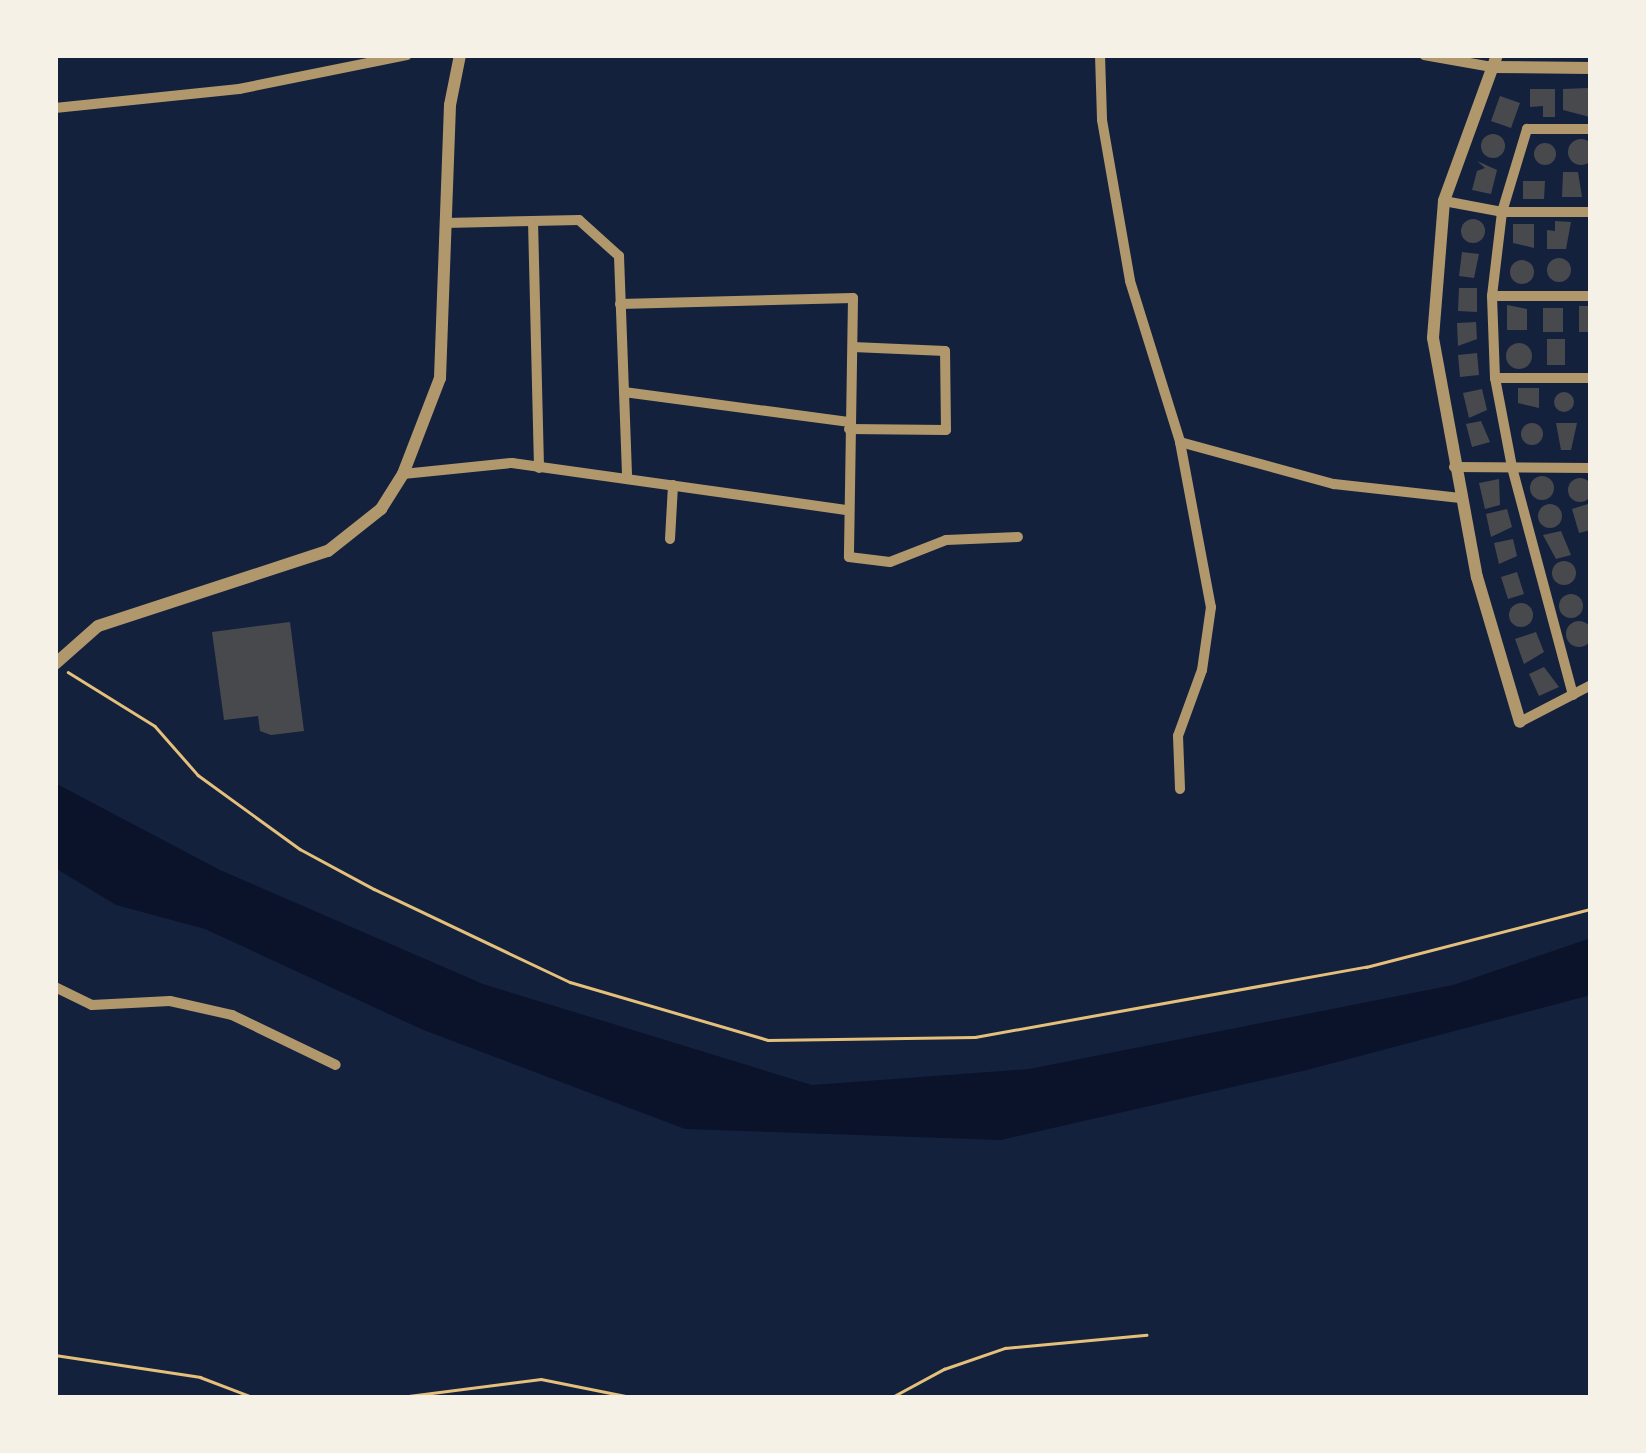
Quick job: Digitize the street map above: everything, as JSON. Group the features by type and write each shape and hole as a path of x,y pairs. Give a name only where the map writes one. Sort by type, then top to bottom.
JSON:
{"street":[{"path":"55,108 239,89 407,55"},
{"path":"60,667 98,626 328,551 381,510 403,474 440,378 450,105 460,55"},
{"path":"1100,55 1102,120 1127,265 1180,442 1210,620 1202,670 1178,736 1180,789"},
{"path":"1424,55 1591,68"},
{"path":"1494,61 1444,201 1434,338 1454,468 1520,722 1591,685"},
{"path":"1573,695 1512,467 1495,378 1492,296 1502,212 1527,128 1591,129"},
{"path":"1444,201 1502,212 1591,212"},
{"path":"446,223 580,220 619,256 627,479"},
{"path":"533,221 539,468"},
{"path":"1492,296 1591,296"},
{"path":"620,304 853,298 849,558 890,562 946,540 1018,537"},
{"path":"624,392 850,426 946,430 945,351 852,347"},
{"path":"1495,378 1591,378"},
{"path":"1180,442 1334,484 1460,498"},
{"path":"403,474 512,463 848,510"},
{"path":"1454,468 1591,468"},
{"path":"670,539 673,485"},
{"path":"55,987 92,1006 170,1000 232,1016 336,1065"}],"path":[{"path":"60,667 155,726 198,775 300,849 374,890 570,982 768,1040 975,1038 1366,967 1591,909"},
{"path":"894,1396 944,1369 1005,1348 1146,1335"},
{"path":"55,1355 200,1377 255,1398"},
{"path":"393,1398 542,1380 635,1398"}],"water":[{"path":"55,783 220,870 483,984 812,1085 1029,1069 1453,985 1591,938 1591,995 1307,1070 1001,1140 685,1129 421,1029 205,929 116,905 55,868"}],"building":[{"path":"1589,88 1590,117 1563,110 1563,89"},
{"path":"1530,89 1555,89 1555,117 1543,117 1543,106 1530,107"},
{"path":"1500,96 1520,103 1511,128 1491,121"},
{"path":"1493,134 1505,146 1493,158 1481,146"},
{"path":"1581,139 1590,143 1594,152 1590,161 1581,165 1572,161 1568,152 1572,143"},
{"path":"1545,143 1553,146 1553,162 1545,165 1537,162 1534,154 1537,146"},
{"path":"1477,161 1497,170 1491,194 1472,190 1477,171 1485,168"},
{"path":"1563,172 1578,172 1582,197 1562,197"},
{"path":"1523,181 1545,181 1544,199 1523,199"},
{"path":"1473,219 1482,222 1482,240 1473,243 1464,240 1461,231 1464,222"},
{"path":"1555,221 1571,222 1566,249 1547,249 1547,230 1555,231"},
{"path":"1513,224 1534,224 1534,248 1513,243"},
{"path":"1462,252 1479,254 1474,278 1459,276"},
{"path":"1559,258 1571,270 1559,282 1547,270"},
{"path":"1522,260 1534,272 1522,284 1510,272"},
{"path":"1459,288 1477,288 1477,312 1458,311"},
{"path":"1507,305 1527,309 1527,330 1507,330"},
{"path":"1579,306 1591,306 1591,332 1579,332"},
{"path":"1543,308 1563,308 1563,332 1543,332"},
{"path":"1476,322 1477,339 1458,346 1457,323"},
{"path":"1547,339 1565,339 1565,365 1547,365"},
{"path":"1519,343 1528,347 1532,356 1528,365 1519,369 1510,365 1506,356 1510,347"},
{"path":"1477,353 1479,375 1460,377 1458,355"},
{"path":"1518,388 1539,388 1539,408 1518,403"},
{"path":"1482,389 1487,410 1469,418 1463,393"},
{"path":"1560,392 1568,392 1574,402 1568,412 1560,412 1554,406 1554,398"},
{"path":"1481,421 1490,442 1472,447 1466,424"},
{"path":"1532,423 1540,426 1540,442 1532,445 1524,442 1521,434 1524,426"},
{"path":"1556,423 1577,423 1571,450 1561,450"},
{"path":"1542,476 1554,488 1542,500 1530,488"},
{"path":"1580,478 1589,481 1589,499 1580,502 1571,499 1568,490 1571,481"},
{"path":"1499,479 1500,505 1485,509 1479,483"},
{"path":"1591,503 1591,530 1579,533 1572,509"},
{"path":"1550,504 1562,516 1550,528 1538,516"},
{"path":"1507,509 1512,527 1491,537 1486,514"},
{"path":"1561,531 1571,555 1556,559 1543,535"},
{"path":"1513,539 1517,556 1499,564 1494,543"},
{"path":"1564,561 1573,564 1573,582 1564,585 1555,582 1552,573 1555,564"},
{"path":"1517,572 1524,594 1508,599 1501,577"},
{"path":"1571,594 1583,606 1571,618 1559,606"},
{"path":"1521,603 1533,615 1521,627 1509,615"},
{"path":"1579,621 1588,625 1592,634 1588,643 1579,647 1570,643 1566,634 1570,625"},
{"path":"290,622 304,731 271,735 260,731 258,716 224,720 212,632"},
{"path":"1536,632 1544,652 1524,664 1515,639"},
{"path":"1544,667 1559,687 1539,696 1529,674"}]}
